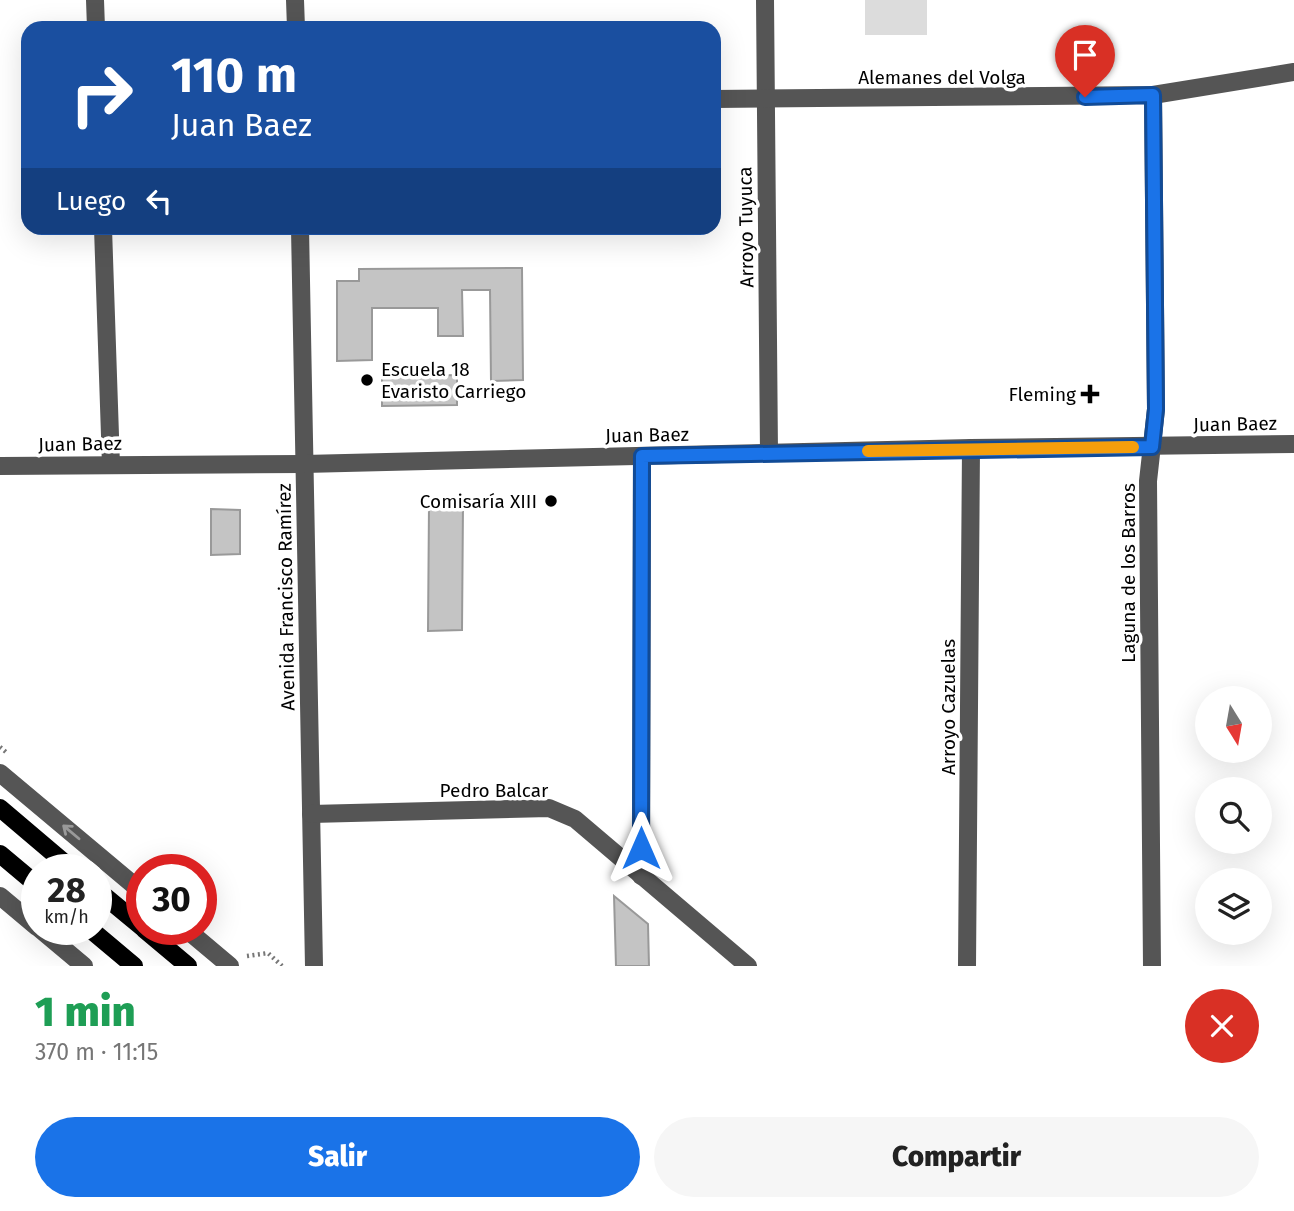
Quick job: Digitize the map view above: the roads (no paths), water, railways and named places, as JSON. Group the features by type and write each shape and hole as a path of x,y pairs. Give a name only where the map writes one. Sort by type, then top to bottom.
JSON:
{"main road":[{"path":"0,808 55,854"},
{"path":"0,854 21,872"},
{"path":"112,902 126,914"},
{"path":"109,945 134,966"},
{"path":"163,945 188,966"}],"street":[{"path":"95,0 96,21"},
{"path":"295,0 296,21"},
{"name":"Arroyo Tuyuca","path":"765,0 769,453"},
{"name":"Alemanes del Volga","path":"721,99 1153,95 1294,72"},
{"name":"Laguna de los Barros","path":"1152,966 1148,481 1156,409 1153,95"},
{"path":"103,235 111,465"},
{"name":"Avenida Francisco Ramírez","path":"300,235 314,966"},
{"name":"Juan Baez","path":"0,466 304,464 971,448 1294,444"},
{"name":"Arroyo Cazuelas","path":"967,966 971,448"},
{"path":"641,876 642,456"},
{"path":"0,773 126,879"},
{"name":"Pedro Balcar","path":"311,814 548,808 575,819 748,966"},
{"path":"0,896 21,914"},
{"path":"59,945 84,966"},
{"path":"206,945 230,966"}],"place":[{"name":"Escuela 18 Evaristo Carriego","path":"367,380"},
{"name":"Fleming","path":"1090,394"},
{"name":"Comisaría XIII","path":"551,501"}]}
